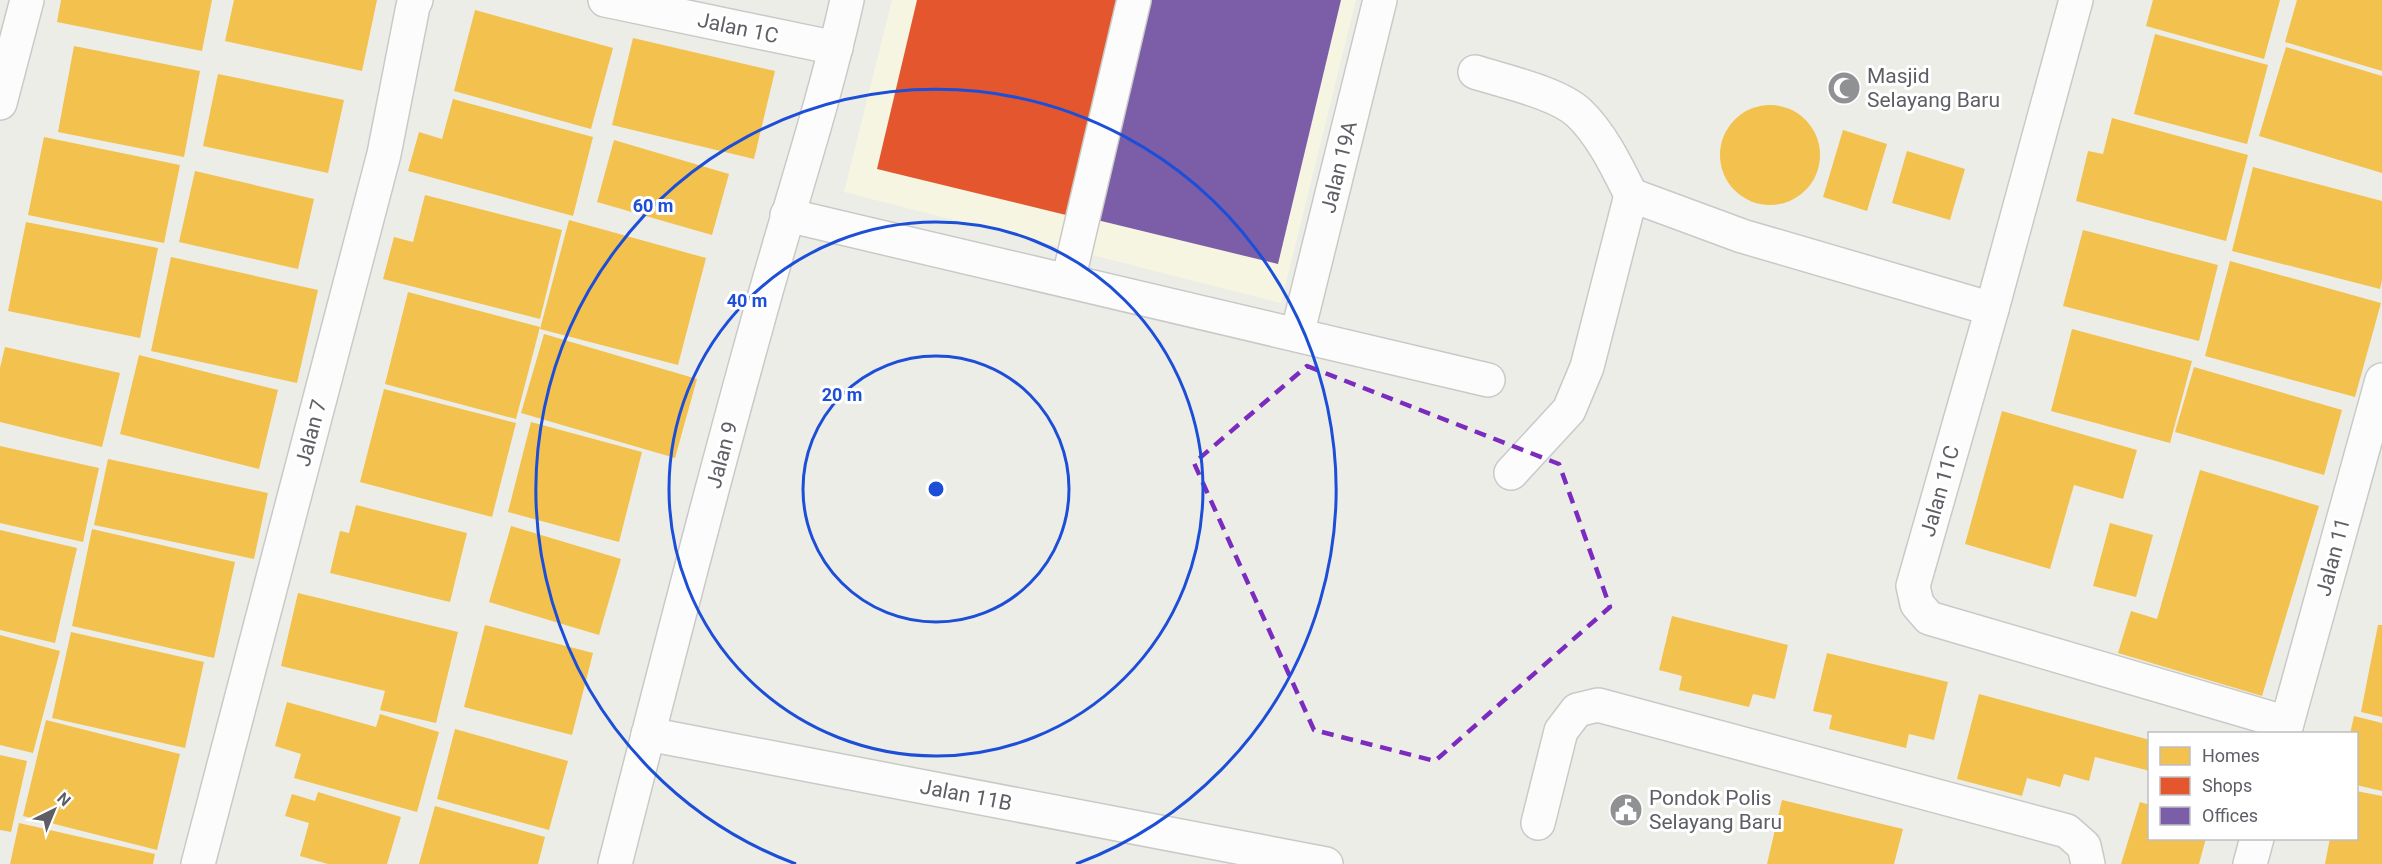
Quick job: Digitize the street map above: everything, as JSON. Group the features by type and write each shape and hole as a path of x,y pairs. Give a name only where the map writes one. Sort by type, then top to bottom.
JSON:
{"street":[{"path":"0,103 27,0"},
{"name":"Jalan 7","path":"198,864 384,153 416,0"},
{"name":"Jalan 1C","path":"605,0 837,48"},
{"path":"837,48 848,0"},
{"path":"1068,281 1134,0"},
{"name":"Jalan 19A","path":"1297,335 1380,0"},
{"name":"Jalan 11C","path":"2076,0 1992,309 1913,586 1917,604 1929,618 2286,728"},
{"name":"Jalan 9","path":"615,864 787,215 837,48"},
{"path":"1475,72 1542,93 1578,112 1608,149 1631,195 1587,367 1573,402 1556,426 1511,473"},
{"path":"1631,195 1742,236 1992,309"},
{"path":"787,215 1488,380"},
{"name":"Jalan 11","path":"2286,728 2382,380"},
{"path":"1538,823 1561,731 1577,710 1598,705 2067,831 2084,846 2088,864"},
{"name":"Jalan 11B","path":"648,734 1284,860 1326,864"},
{"path":"2250,864 2256,840"}],"highlighted area":[{"path":"1307,366 1559,464 1610,607 1435,761 1314,730 1194,463"}],"shaded area":[{"path":"892,0 1356,0 1281,303 844,192"}],"building: Homes":[{"path":"61,0 212,0 202,51 57,22"},
{"path":"234,0 377,0 362,71 225,41"},
{"path":"2153,0 2280,0 2264,59 2146,26"},
{"path":"2297,0 2382,0 2382,71 2285,42"},
{"path":"475,10 613,48 591,129 454,91"},
{"path":"2155,34 2268,65 2247,144 2134,114"},
{"path":"633,38 775,71 754,159 612,125"},
{"path":"74,46 200,71 184,157 58,132"},
{"path":"2286,47 2382,76 2382,173 2259,136"},
{"path":"218,74 344,100 328,173 203,146"},
{"path":"453,99 593,137 573,216 408,171 419,132 442,139"},
{"path":"1770,105 1789,109 1806,119 1816,136 1820,155 1816,174 1806,191 1789,201 1770,205 1751,201 1734,191 1724,174 1720,155 1724,136 1734,119 1751,109"},
{"path":"2112,118 2248,155 2226,241 2076,201 2088,151 2103,154"},
{"path":"1843,130 1887,144 1867,211 1823,197"},
{"path":"44,137 180,165 164,243 28,215"},
{"path":"614,140 729,174 712,235 597,202"},
{"path":"1907,151 1965,169 1950,220 1892,203"},
{"path":"2253,167 2382,201 2380,289 2232,251"},
{"path":"195,171 314,199 298,269 179,242"},
{"path":"425,195 562,230 540,319 383,279 394,237 413,242"},
{"path":"569,220 706,258 678,365 540,329"},
{"path":"26,222 158,248 140,338 8,311"},
{"path":"2083,230 2218,265 2199,341 2063,306"},
{"path":"171,257 318,290 297,383 151,351"},
{"path":"2230,261 2381,303 2355,397 2205,356"},
{"path":"408,292 540,327 516,419 385,384"},
{"path":"2072,329 2192,361 2170,443 2051,411"},
{"path":"544,334 697,379 675,458 521,413"},
{"path":"5,347 120,373 102,447 0,422 0,368"},
{"path":"139,355 278,390 259,469 120,434"},
{"path":"2194,367 2342,410 2324,475 2175,432"},
{"path":"384,389 516,423 492,517 360,482"},
{"path":"2002,411 2137,450 2123,499 2074,485 2050,569 1965,544"},
{"path":"531,422 642,452 619,542 508,512"},
{"path":"0,446 99,468 83,542 0,523"},
{"path":"108,459 268,493 254,559 94,525"},
{"path":"2200,470 2319,506 2262,696 2118,653 2131,611 2157,619"},
{"path":"356,505 467,533 450,602 330,573 340,531 349,533"},
{"path":"2110,523 2153,535 2136,597 2093,586"},
{"path":"511,526 621,559 599,635 489,602"},
{"path":"92,529 235,562 214,658 72,626"},
{"path":"0,530 77,548 55,643 0,630"},
{"path":"298,593 458,632 436,723 380,710 385,691 281,666"},
{"path":"1672,616 1788,645 1775,699 1753,694 1749,707 1679,690 1682,676 1659,670"},
{"path":"485,625 593,653 572,735 464,707"},
{"path":"2378,625 2382,625 2382,717 2361,712"},
{"path":"71,632 204,662 185,748 52,718"},
{"path":"0,635 60,651 33,753 0,745"},
{"path":"1827,653 1948,682 1934,740 1909,734 1906,748 1829,729 1832,715 1813,711"},
{"path":"1979,694 2148,739 2148,770 2095,757 2089,781 2064,774 2060,787 2027,778 2022,796 1957,779"},
{"path":"287,702 376,727 380,714 439,732 417,812 294,778 301,754 275,746"},
{"path":"2354,716 2382,723 2382,791 2358,785 2358,732 2350,732"},
{"path":"46,720 180,754 157,850 23,816"},
{"path":"455,729 568,761 549,830 437,799"},
{"path":"0,755 27,761 11,832 0,830"},
{"path":"2358,791 2382,796 2382,864 2325,864 2330,840 2358,840"},
{"path":"318,792 401,817 387,864 328,864 300,856 309,823 285,816 292,794 315,801"},
{"path":"1782,800 1903,829 1894,864 1767,864"},
{"path":"2140,802 2148,804 2148,840 2205,840 2199,864 2121,864"},
{"path":"435,806 545,837 538,864 419,864"},
{"path":"19,823 155,854 153,864 10,864"}],"building: Shops":[{"path":"917,0 1117,0 1066,215 877,169"}],"building: Offices":[{"path":"1146,0 1341,0 1278,264 1093,219"}],"place":[{"name":"Masjid Selayang Baru","path":"1844,88"},
{"name":"Pondok Polis Selayang Baru","path":"1626,810"}]}
